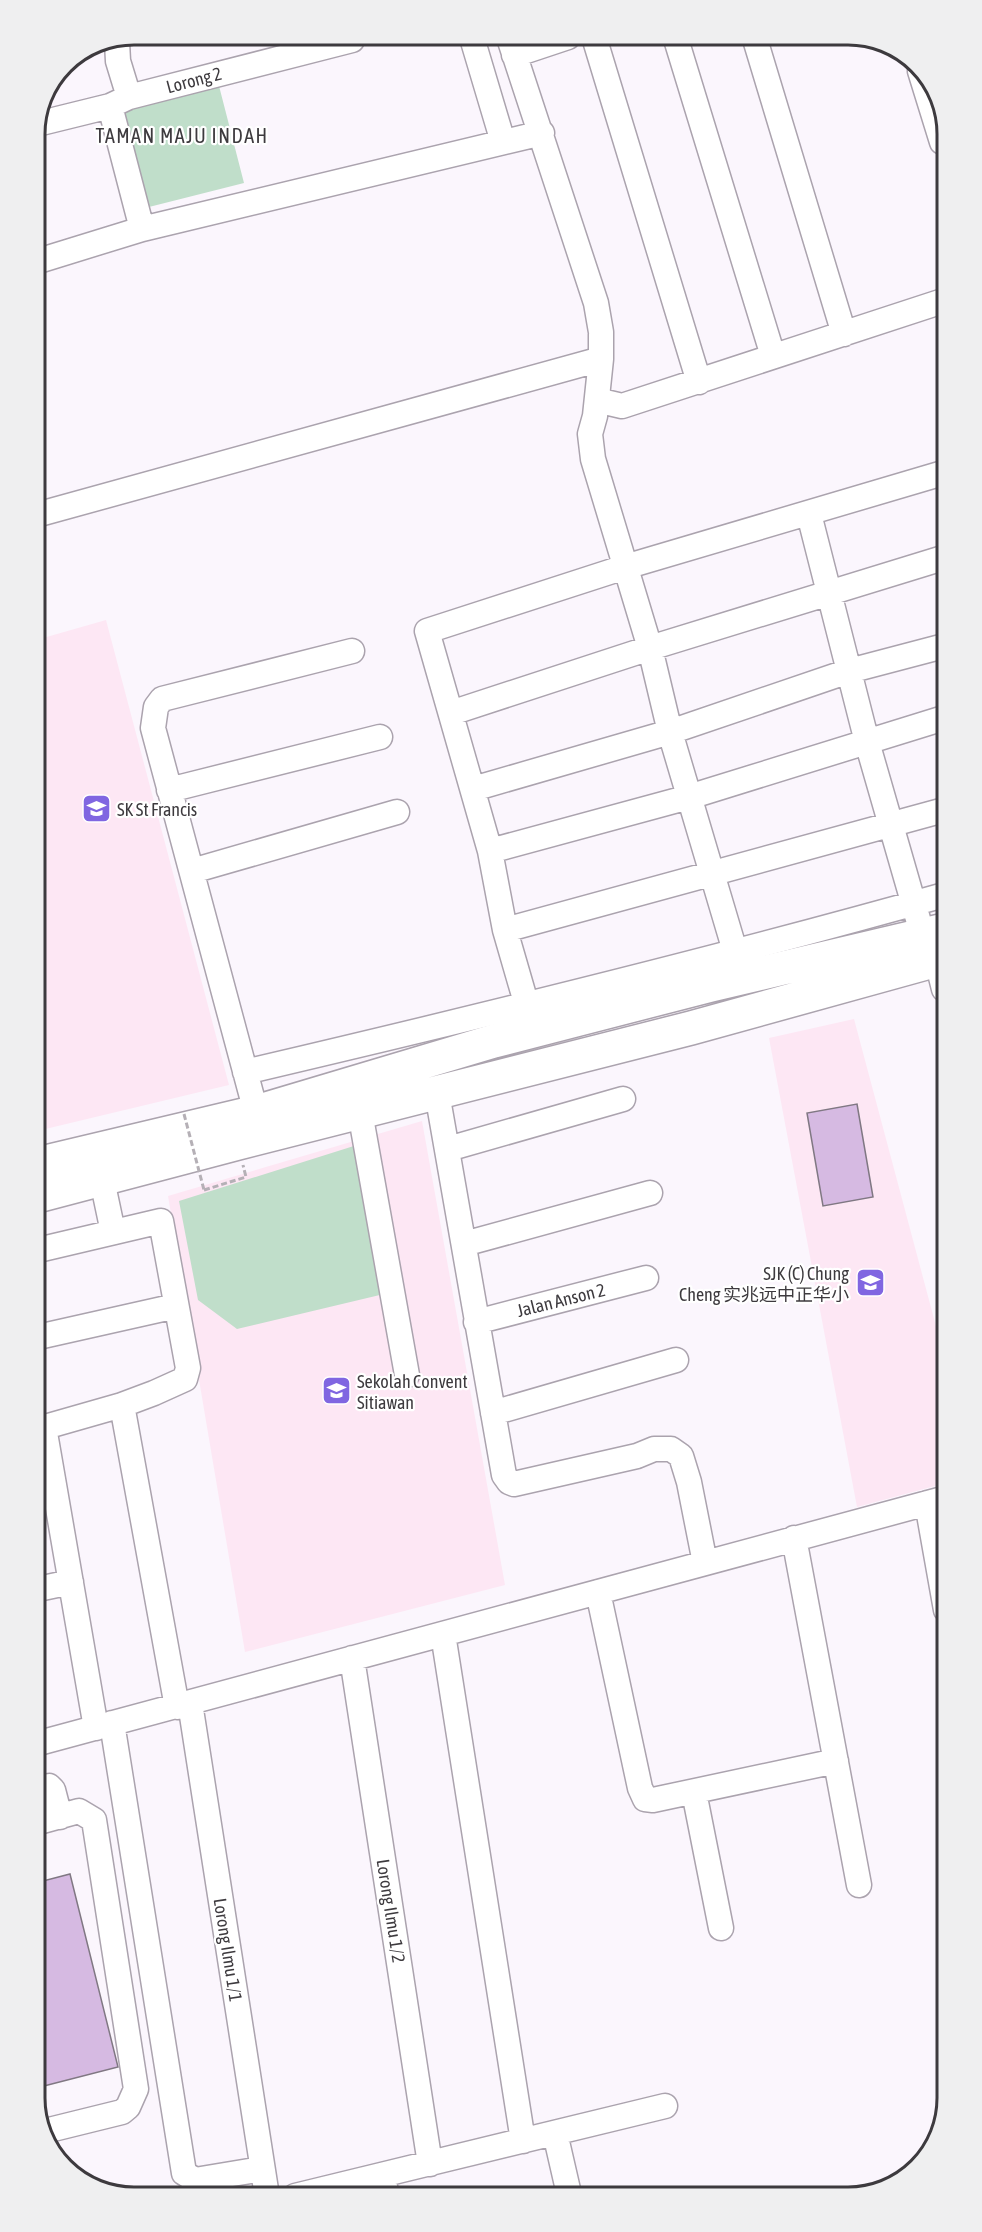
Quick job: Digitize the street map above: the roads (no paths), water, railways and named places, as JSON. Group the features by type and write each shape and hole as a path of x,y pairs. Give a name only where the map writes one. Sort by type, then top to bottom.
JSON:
{"highway":[{"path":"45,1162 288,1103 739,966 749,987 758,992 768,992 897,956 937,955"},
{"path":"45,1195 238,1143 691,1028 937,956"},
{"path":"494,1041 549,1041 665,1011 677,1012 691,1028"},
{"path":"288,1103 411,1086 427,1085 437,1093"}],"street":[{"name":"Lorong 2","path":"46,121 119,101 264,51 312,45"},
{"path":"474,45 503,142"},
{"path":"596,45 699,382"},
{"path":"678,45 773,356"},
{"path":"757,45 843,334"},
{"path":"512,46 596,303 602,332 598,396 590,434 593,459 650,648 670,732 739,966"},
{"path":"117,47 119,101 142,229"},
{"path":"927,93 935,121"},
{"path":"45,259 142,229 542,133"},
{"path":"598,396 605,402 622,406 937,303"},
{"path":"45,513 602,359"},
{"path":"527,1006 505,930 490,852 427,631 625,567 937,475"},
{"path":"809,514 831,591 867,742 914,904 937,951"},
{"path":"451,713 650,648 937,560"},
{"path":"473,789 670,732 849,671 937,648"},
{"path":"256,1112 153,728 156,707 162,699 352,651"},
{"path":"490,852 689,797 937,720"},
{"path":"170,790 380,737"},
{"path":"192,872 397,812"},
{"path":"505,930 937,812"},
{"path":"246,1072 527,1006 739,966 937,897"},
{"path":"437,1093 504,1476 514,1484 654,1449 670,1449 681,1456 689,1482 705,1563"},
{"path":"448,1149 623,1099"},
{"path":"360,1112 407,1375"},
{"path":"102,1180 113,1232"},
{"path":"464,1244 650,1193"},
{"path":"45,1248 161,1221 188,1368 185,1379 154,1393 122,1405 45,1427"},
{"name":"Jalan Anson 2","path":"476,1322 646,1278"},
{"path":"45,1335 176,1306"},
{"path":"493,1413 676,1360"},
{"name":"Lorong Ilmu 1/1","path":"122,1405 184,1705 265,2187"},
{"path":"45,1449 71,1582 104,1725 184,2173 195,2180 262,2169"},
{"path":"45,1741 937,1500"},
{"path":"794,1539 859,1885"},
{"path":"45,1588 71,1582"},
{"path":"598,1592 641,1793 645,1799 653,1800 694,1792 836,1761"},
{"path":"442,1634 524,2141"},
{"name":"Lorong Ilmu 1/2","path":"352,1658 430,2164"},
{"path":"45,1787 49,1786 53,1790 49,1820 79,1812 94,1820 136,2089 128,2107 122,2112 51,2129"},
{"path":"694,1792 721,1928"},
{"path":"368,2187 384,2185 430,2164 665,2106"},
{"path":"555,2133 567,2187"}],"place":[{"name":"SK St Francis","path":"96,809"},
{"name":"SJK (C) Chung Cheng 实兆远中正华小","path":"870,1283"},
{"name":"Sekolah Convent Sitiawan","path":"336,1391"}],"district":[{"name":"TAMAN MAJU INDAH","path":"182,135"}]}
